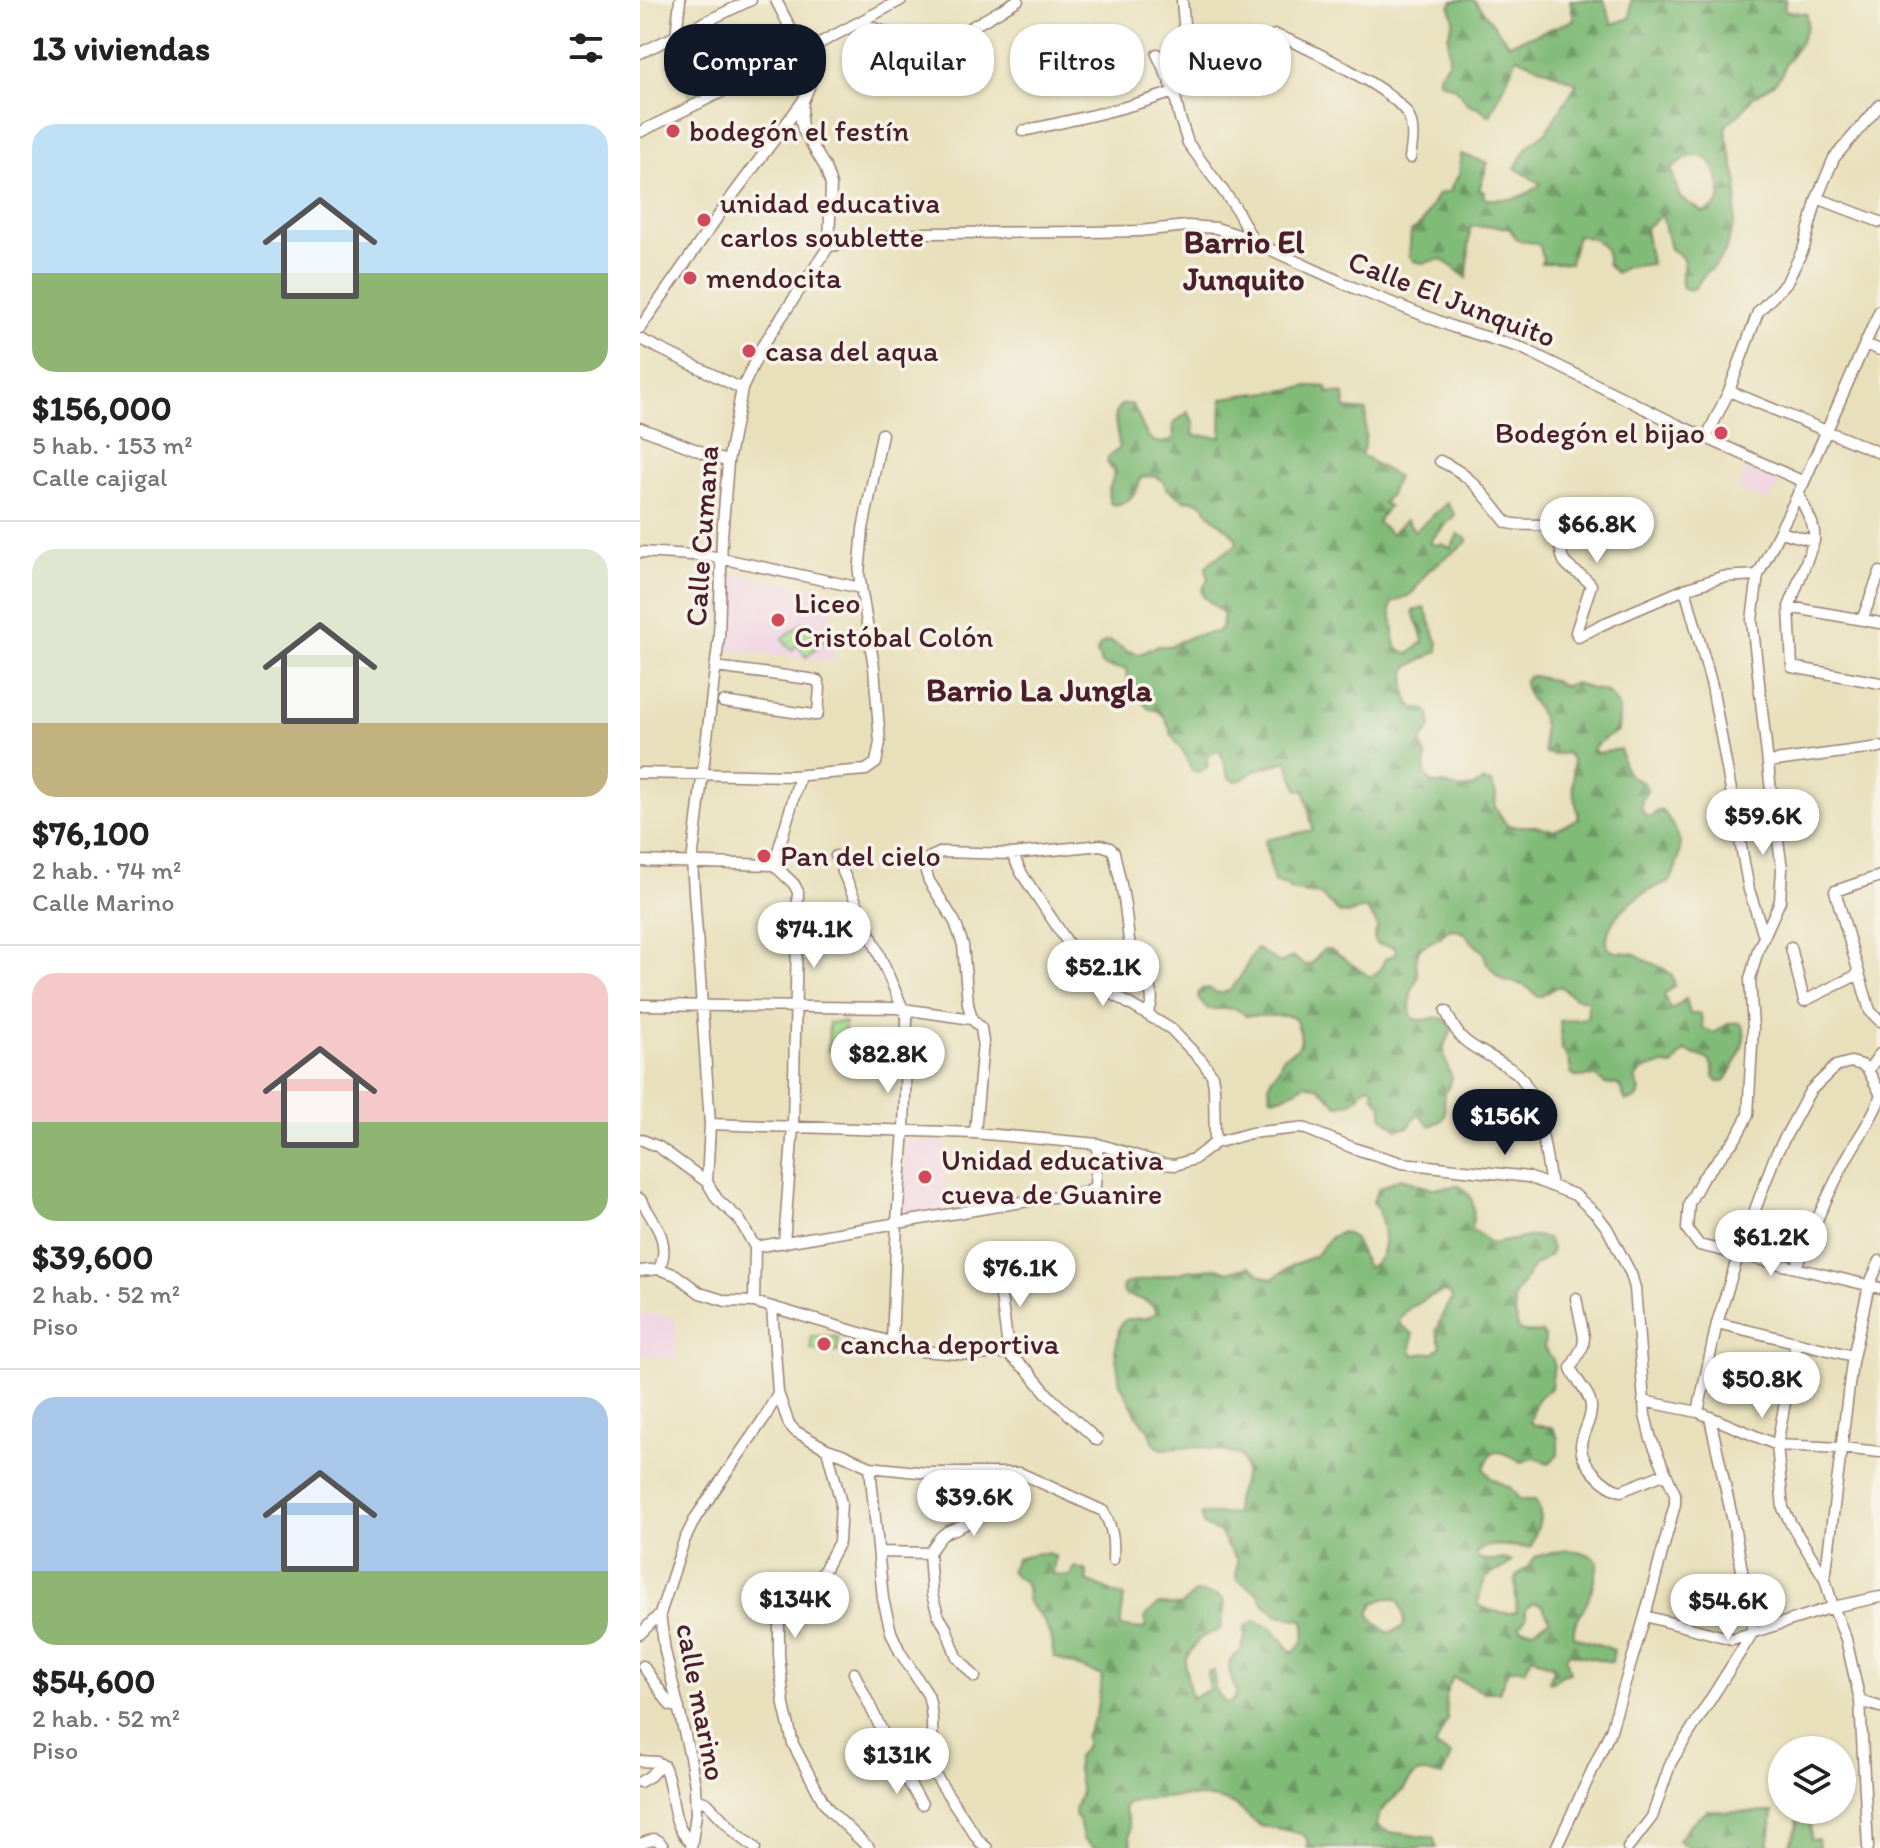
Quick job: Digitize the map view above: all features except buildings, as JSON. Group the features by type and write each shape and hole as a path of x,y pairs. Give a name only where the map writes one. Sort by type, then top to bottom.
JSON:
{"street":[{"path":"677,24 680,0"},
{"path":"701,24 751,0"},
{"path":"776,0 787,24"},
{"path":"826,40 901,0"},
{"path":"860,23 916,41 946,40 1018,0"},
{"path":"1182,0 1184,24"},
{"path":"640,53 664,42"},
{"path":"1291,42 1350,70 1391,98 1407,114 1413,133 1410,158"},
{"path":"1157,54 1160,61"},
{"path":"1023,131 1105,113 1160,95"},
{"path":"640,132 713,96"},
{"path":"805,96 801,121 803,130 825,167 831,185 829,246"},
{"path":"1175,96 1188,143 1235,207 1255,242"},
{"path":"640,328 803,101"},
{"path":"1706,438 1729,391 1758,312 1787,282 1804,247 1817,198 1834,158 1880,105"},
{"path":"1817,198 1880,222"},
{"name":"Calle El Junquito","path":"829,246 926,233 1139,231 1187,226 1216,228 1453,327 1522,348 1804,482"},
{"name":"Calle Cumana","path":"707,1182 710,1124 692,862 719,637 728,462 742,389 761,348 829,246"},
{"path":"1874,1287 1699,1245 1687,1229 1689,1203 1702,1179 1736,1138 1748,1115 1753,1028 1750,979 1758,950 1780,901 1782,869 1752,620 1758,575 1804,482 1880,310"},
{"path":"640,339 742,389"},
{"path":"1865,344 1880,350"},
{"path":"1729,391 1880,453"},
{"path":"640,428 728,462"},
{"path":"640,773 800,776 866,770 876,763 880,742 874,667 859,574 863,529 882,434"},
{"path":"1440,461 1471,479 1506,522 1514,525 1547,525 1559,533 1564,563 1587,578 1591,585 1576,632 1578,637 1685,589 1722,577 1758,575"},
{"path":"1798,493 1812,523 1814,541 1789,607 1792,667 1880,683"},
{"path":"1780,532 1814,541"},
{"path":"640,552 710,556 861,588"},
{"path":"1862,620 1880,572"},
{"path":"1685,589 1712,686 1749,890 1764,936"},
{"path":"1789,607 1880,623"},
{"path":"715,667 810,679 820,683 818,712 814,715 723,702"},
{"path":"1768,762 1880,747"},
{"path":"774,865 800,776"},
{"path":"975,1133 983,1042 981,1028 972,1019 968,1004 963,945 955,922 926,872 926,864 933,854 1012,854 1101,845 1110,848 1114,852 1132,955 1153,995 1152,1007 1147,1014"},
{"path":"1012,854 1090,976 1101,987 1171,1029 1212,1075 1215,1143"},
{"path":"836,856 907,1018 892,1342"},
{"path":"640,861 774,865 798,892 793,1126 784,1243"},
{"path":"1880,876 1835,891 1870,1011 1880,1021"},
{"path":"1791,947 1804,1001 1859,974"},
{"path":"640,1005 902,1009 972,1019"},
{"path":"1446,1011 1455,1032 1469,1046 1518,1074 1534,1105 1551,1186"},
{"path":"1868,1070 1880,1054"},
{"path":"1698,1412 1717,1323 1775,1156 1810,1091 1836,1066 1851,1062 1862,1065 1868,1070 1880,1095 1876,1111 1823,1204 1796,1267"},
{"path":"710,1124 975,1133 1098,1144 1150,1161 1175,1165 1194,1159 1215,1143 1251,1133 1306,1129 1402,1163 1528,1177 1575,1195 1607,1228 1631,1274 1635,1288 1643,1401 1651,1439 1675,1494 1675,1504 1611,1730 1556,1848"},
{"path":"640,1139 659,1147 707,1182 717,1199 739,1219 755,1247 754,1302"},
{"path":"755,1247 1088,1191 1095,1186 1098,1144"},
{"path":"640,1199 663,1240 663,1260 659,1269"},
{"path":"1825,1579 1853,1356 1880,1261"},
{"path":"997,1267 1009,1355"},
{"path":"640,1271 659,1269 676,1275 700,1293 726,1301 754,1302 921,1351 1009,1355 1097,1440"},
{"path":"1576,1298 1584,1337 1583,1346 1571,1368 1592,1405 1581,1441 1584,1459 1615,1490 1621,1491 1666,1473"},
{"path":"772,1307 778,1393 791,1428 827,1449 870,1467 927,1473 1020,1473 1033,1477 1103,1511 1111,1524 1113,1560"},
{"path":"1717,1323 1853,1356"},
{"path":"1796,1343 1777,1445 1783,1508 1825,1579 1846,1639 1860,1701 1868,1848"},
{"name":"calle marino","path":"691,1845 696,1799 660,1614 684,1541 696,1517 778,1393"},
{"path":"1643,1401 1698,1412 1777,1445 1880,1452"},
{"path":"1628,1848 1652,1817 1671,1762 1753,1632 1710,1418"},
{"path":"827,1449 841,1503 839,1542 809,1599 779,1611 784,1705 793,1744 823,1801 869,1848"},
{"path":"870,1467 883,1599 891,1632 928,1695 933,1717 932,1764 935,1775 979,1841 987,1848"},
{"path":"975,1677 957,1657 938,1615 932,1595 929,1553 949,1530 1005,1505"},
{"path":"879,1552 929,1553"},
{"path":"1645,1616 1732,1639 1833,1607 1880,1597"},
{"path":"640,1634 660,1614"},
{"path":"643,1666 670,1705 679,1708"},
{"path":"854,1673 901,1770 922,1804"},
{"path":"1860,1701 1880,1707"},
{"path":"640,1760 661,1764 667,1771 680,1828 691,1845"},
{"path":"640,1782 661,1764"},
{"path":"901,1770 932,1764"},
{"path":"696,1799 707,1803 755,1848"},
{"path":"640,1844 654,1839 664,1848"}],"shaded area":[{"path":"1745,469 1779,484 1769,501 1737,491"},
{"name":"Liceo Cristóbal Colón","path":"725,573 830,591 834,662 722,649"},
{"name":"Unidad educativa cueva de Guanire","path":"907,1140 945,1142 947,1211 900,1217"},
{"path":"640,1313 675,1317 676,1358 640,1355"}],"green space":[{"path":"1474,0 1509,44 1574,20 1570,0 1604,0 1612,24 1630,18 1631,0 1786,0 1784,10 1807,14 1807,26 1782,75 1751,99 1726,126 1738,183 1734,225 1724,254 1695,288 1683,288 1684,262 1670,249 1662,215 1645,228 1651,264 1626,267 1616,273 1607,264 1603,246 1590,238 1577,235 1570,263 1541,263 1540,246 1517,240 1510,229 1498,226 1470,227 1467,278 1442,259 1420,263 1412,260 1409,256 1411,232 1422,223 1438,194 1451,191 1459,175 1461,154 1488,163 1479,190 1484,192 1486,199 1515,198 1541,184 1515,168 1527,147 1546,132 1577,83 1517,57 1490,116 1472,106 1456,88 1439,81 1438,76 1449,60 1448,36 1454,19 1450,7 1453,1","holes":["1696,156 1711,162 1720,187 1718,202 1711,210 1704,212 1680,198 1671,170 1685,158"]},
{"path":"1308,386 1327,387 1327,392 1344,394 1345,409 1366,411 1365,443 1361,455 1397,477 1383,503 1389,506 1377,522 1391,534 1406,520 1415,531 1447,503 1455,515 1431,543 1451,548 1458,534 1467,539 1428,571 1414,591 1392,603 1391,608 1395,642 1399,650 1409,654 1423,642 1413,611 1425,608 1438,644 1438,651 1408,667 1405,682 1410,704 1426,710 1430,715 1431,728 1421,745 1426,756 1425,775 1432,784 1461,789 1484,781 1491,783 1496,794 1495,807 1506,824 1512,826 1554,830 1579,819 1571,757 1566,753 1545,753 1542,719 1524,683 1527,677 1533,676 1563,686 1576,683 1607,692 1616,702 1619,710 1618,731 1592,749 1597,753 1620,749 1626,772 1645,784 1647,790 1641,804 1642,810 1647,817 1662,810 1675,830 1680,847 1677,864 1668,883 1642,895 1615,918 1608,933 1608,946 1610,950 1638,955 1669,972 1674,986 1664,995 1670,1010 1686,999 1690,1014 1701,1014 1703,1028 1714,1033 1731,1023 1740,1023 1744,1029 1742,1047 1724,1082 1718,1082 1714,1077 1706,1058 1685,1051 1673,1066 1663,1065 1642,1071 1635,1079 1640,1090 1633,1100 1626,1101 1618,1085 1605,1084 1595,1076 1576,1077 1571,1073 1569,1060 1562,1049 1560,1021 1587,1018 1588,1000 1575,998 1560,986 1538,997 1529,988 1505,981 1495,973 1483,952 1466,934 1455,929 1421,947 1416,964 1418,976 1411,993 1412,1017 1421,1020 1443,1019 1451,1026 1444,1046 1452,1078 1444,1093 1445,1116 1429,1126 1421,1116 1415,1116 1409,1127 1397,1129 1382,1116 1382,1105 1373,1095 1374,1089 1369,1086 1354,1101 1342,1105 1319,1088 1306,1084 1284,1096 1271,1097 1270,1080 1282,1059 1299,1046 1301,1039 1295,1019 1289,1016 1246,1016 1233,1009 1208,1009 1199,1000 1198,994 1202,989 1219,993 1232,988 1257,949 1280,963 1293,957 1305,965 1311,964 1324,949 1330,949 1370,977 1380,970 1385,959 1396,954 1395,947 1376,944 1374,937 1378,926 1367,909 1340,913 1320,895 1290,890 1287,885 1274,882 1265,840 1313,830 1305,791 1298,790 1287,761 1256,770 1235,781 1229,778 1218,750 1208,756 1207,767 1196,773 1173,738 1162,714 1149,709 1128,687 1126,669 1101,664 1097,652 1105,642 1111,641 1127,651 1140,654 1157,646 1169,646 1193,636 1217,632 1222,627 1224,614 1203,596 1208,579 1206,567 1236,545 1237,540 1203,504 1182,499 1157,477 1141,477 1131,497 1122,503 1111,504 1109,492 1114,473 1107,462 1109,456 1119,449 1115,421 1121,405 1132,404 1149,438 1162,443 1171,441 1173,424 1188,412 1194,423 1193,435 1221,437 1222,399"},
{"path":"803,622 812,634 818,630 826,640 806,657 798,646 807,638 791,650 782,639"},
{"path":"845,1022 844,1051 828,1051 829,1023"},
{"path":"1400,1178 1430,1188 1460,1186 1473,1205 1471,1229 1491,1244 1534,1236 1547,1238 1552,1249 1550,1255 1533,1267 1513,1299 1518,1330 1542,1333 1544,1348 1554,1364 1551,1388 1538,1399 1530,1422 1553,1428 1558,1438 1558,1455 1549,1463 1534,1457 1522,1462 1495,1452 1487,1460 1484,1469 1492,1479 1511,1488 1518,1498 1535,1500 1540,1518 1531,1547 1495,1545 1476,1553 1482,1560 1512,1562 1485,1579 1478,1604 1497,1612 1517,1612 1515,1581 1535,1557 1560,1551 1583,1552 1598,1561 1586,1605 1576,1621 1574,1636 1614,1650 1612,1662 1569,1653 1566,1658 1570,1672 1553,1682 1549,1681 1555,1668 1532,1656 1525,1671 1519,1668 1508,1670 1499,1692 1483,1692 1453,1677 1446,1693 1447,1720 1435,1747 1451,1755 1443,1776 1415,1775 1383,1809 1377,1825 1392,1832 1433,1837 1437,1848 1307,1848 1307,1839 1303,1835 1262,1827 1232,1804 1209,1798 1180,1797 1127,1803 1124,1808 1133,1848 1095,1848 1083,1839 1074,1810 1081,1793 1077,1757 1086,1745 1085,1736 1096,1715 1102,1676 1054,1657 1044,1621 1028,1602 1025,1583 1010,1571 1016,1559 1046,1553 1055,1556 1053,1574 1070,1577 1075,1567 1087,1571 1087,1581 1124,1597 1120,1627 1145,1629 1145,1616 1159,1604 1181,1606 1196,1592 1219,1596 1225,1606 1220,1630 1200,1638 1186,1658 1191,1698 1209,1690 1208,1672 1214,1671 1215,1688 1225,1703 1231,1703 1237,1693 1229,1665 1241,1651 1245,1627 1255,1621 1272,1628 1292,1652 1300,1646 1305,1634 1303,1620 1278,1615 1264,1604 1258,1593 1237,1579 1238,1560 1221,1533 1204,1526 1201,1514 1235,1514 1236,1500 1245,1474 1240,1455 1202,1447 1157,1447 1149,1429 1136,1414 1120,1383 1115,1350 1119,1330 1128,1319 1146,1318 1157,1312 1148,1302 1125,1295 1122,1289 1124,1284 1192,1270 1216,1268 1228,1272 1250,1266 1272,1279 1293,1265 1315,1256 1331,1237 1342,1232 1357,1243 1368,1268 1379,1259 1384,1245 1381,1221 1373,1201 1379,1189","holes":["1443,1292 1450,1294 1452,1299 1436,1331 1441,1346 1434,1352 1414,1355 1411,1350 1413,1334 1400,1324 1399,1319 1410,1307","1387,1598 1400,1602 1405,1621 1403,1627 1388,1633 1369,1613 1374,1603","1534,1603 1542,1605 1550,1620 1533,1630 1521,1629 1526,1609"]},
{"name":"cancha deportiva","path":"811,1336 838,1337 838,1352 811,1350"},
{"path":"1708,1810 1768,1812 1768,1824 1771,1824 1768,1846 1787,1848 1690,1848 1678,1841 1688,1826"},
{"path":"1797,1824 1810,1824 1811,1839 1818,1839 1819,1848 1787,1848"}],"place":[{"name":"bodegón el festín","path":"673,131"},
{"name":"unidad educativa carlos soublette","path":"704,220"},
{"name":"mendocita","path":"690,278"},
{"name":"casa del aqua","path":"749,351"},
{"name":"Bodegón el bijao","path":"1721,433"},
{"name":"Liceo Cristóbal Colón","path":"778,620"},
{"name":"Pan del cielo","path":"764,856"},
{"name":"Unidad educativa cueva de Guanire","path":"925,1177"},
{"name":"cancha deportiva","path":"824,1344"}],"district":[{"name":"Barrio El Junquito","path":"1244,260"},
{"name":"Barrio La Jungla","path":"1039,690"}]}
